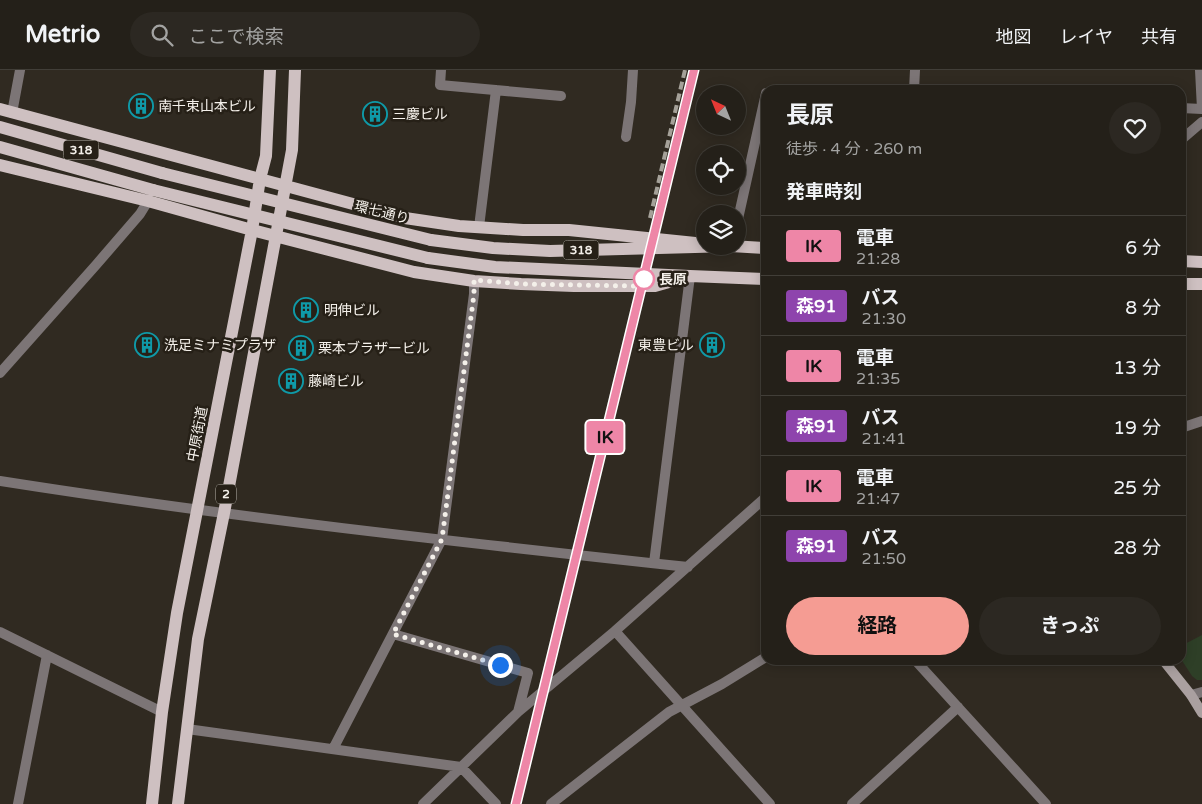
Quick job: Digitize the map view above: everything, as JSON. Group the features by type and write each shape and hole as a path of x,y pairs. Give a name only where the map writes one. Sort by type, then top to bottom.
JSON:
{"main road":[{"name":"中原街道","path":"152,804 162,712 177,613 266,156 270,70"},
{"name":"2","path":"178,804 199,632 224,513 292,150 295,70"},
{"path":"6,111 405,218 459,226 523,230 569,230 696,243"},
{"name":"環七通り","path":"0,128 162,173 432,240 493,248 550,251 696,247"},
{"name":"318","path":"0,147 150,195 428,258 495,267 761,279"},
{"path":"0,165 150,195 252,230 414,272 521,284 654,286 690,276"},
{"name":"環七通り","path":"746,247 761,248"},
{"path":"1186,261 1202,262"},
{"path":"1186,284 1202,284"}],"street":[{"path":"6,111 20,70"},
{"path":"441,70 440,85 561,96"},
{"path":"626,138 631,102 632,70"},
{"path":"914,85 915,70"},
{"path":"1186,108 1202,109 1200,70"},
{"path":"479,227 496,90"},
{"path":"741,205 761,103"},
{"path":"1186,136 1202,122"},
{"path":"0,373 140,214 150,195"},
{"path":"654,563 690,276"},
{"path":"333,750 442,539 474,294 474,280"},
{"path":"1186,426 1202,421"},
{"path":"0,481 198,510 688,567"},
{"path":"422,804 518,712 688,567 761,501"},
{"path":"614,631 770,804"},
{"path":"0,632 162,712"},
{"path":"393,634 528,673 518,712"},
{"path":"18,804 47,655"},
{"path":"551,804 669,712 722,684 761,660"},
{"path":"920,665 1046,804"},
{"path":"1167,665 1191,695 1202,713"},
{"path":"1191,695 1202,692"},
{"path":"852,804 958,707"},
{"path":"187,729 461,767 496,804"}],"green space":[{"path":"1202,635 1202,680 1197,680 1192,676 1185,665 1186,643"}],"railway":[{"path":"650,218 685,70"},
{"path":"659,217 694,70"}],"train":[{"name":"IK","path":"516,804 694,70"}],"place":[{"name":"南千束山本ビル","path":"141,106"},
{"name":"三慶ビル","path":"375,114"},
{"name":"長原","path":"644,279"},
{"name":"明伸ビル","path":"306,310"},
{"name":"洗足ミナミプラザ","path":"147,345"},
{"name":"東豊ビル","path":"712,345"},
{"name":"栗本ブラザービル","path":"301,348"},
{"name":"藤崎ビル","path":"291,381"}],"route":[{"path":"500,665 393,634 442,539 474,294 474,280 574,286 636,286 644,279"}]}
